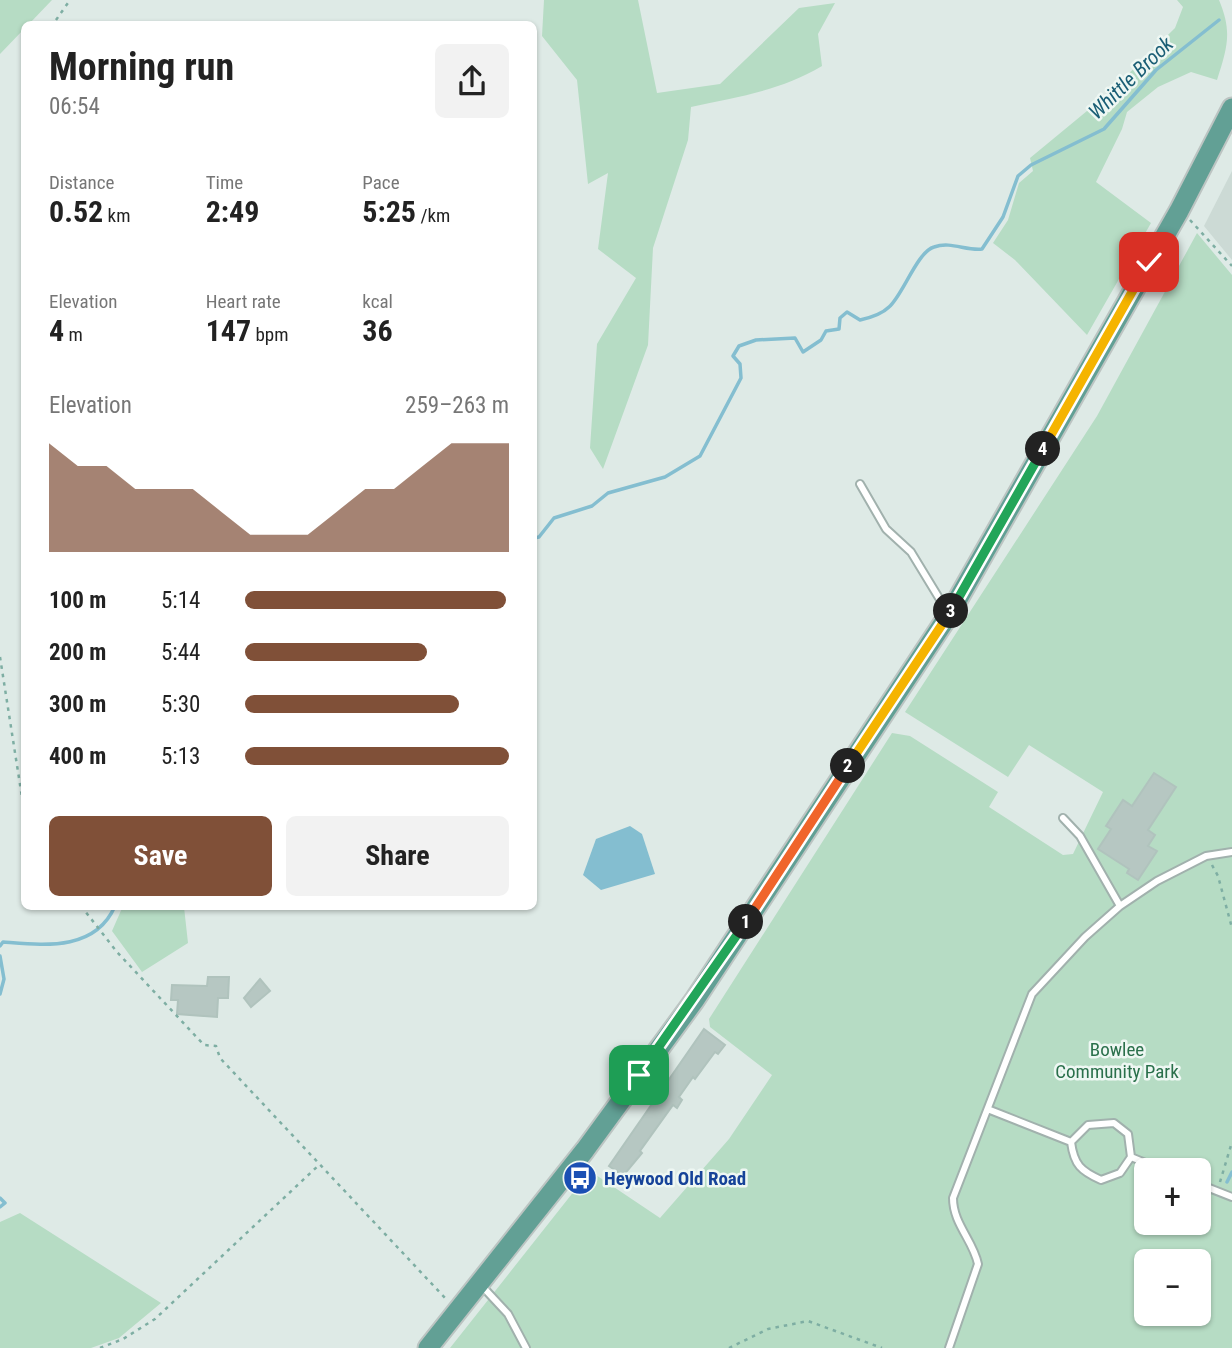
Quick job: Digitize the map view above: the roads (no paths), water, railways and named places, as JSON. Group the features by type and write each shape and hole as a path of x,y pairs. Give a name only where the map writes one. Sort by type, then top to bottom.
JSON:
{"main road":[{"path":"428,1348 585,1150 694,1001 953,607 1179,211 1232,108"}],"lane":[{"path":"860,484 886,529 911,552 939,598 953,607"},
{"path":"1063,818 1080,836 1120,906"},
{"path":"949,1348 978,1264 976,1254 953,1214 953,1198 990,1110 1032,994 1085,937 1120,906 1157,881 1206,856 1232,852"},
{"path":"990,1110 1072,1142"},
{"path":"1114,1123 1128,1134 1131,1157 1120,1173 1101,1180 1084,1172 1074,1161 1072,1142 1088,1125 1114,1123"},
{"path":"1211,1189 1232,1197"},
{"path":"480,1284 508,1314 526,1348"}],"water":[{"path":"630,826 642,834 655,874 601,890 583,875 596,839"}],"waterway":[{"name":"Whittle Brook","path":"537,537 554,518 592,506 608,493 665,477 700,456 741,378 740,364 733,356 739,346 756,340 795,338 803,352 821,340 826,331 839,329 840,318 847,312 860,320 886,309 922,257 934,247 946,245 982,249 1003,217 1018,176 1031,165 1104,129 1156,70 1219,20"},
{"name":"Whittle Brook","path":"0,946 3,942 51,944 81,938 95,931 113,910"},
{"name":"Whittle Brook","path":"0,956 4,979 0,994"},
{"path":"1227,1182 1232,1172"},
{"path":"0,1198 5,1203 0,1207"}],"place":[{"name":"Heywood Old Road","path":"580,1178"}],"park label":[{"name":"Bowlee Community Park","path":"1117,1060"}]}
